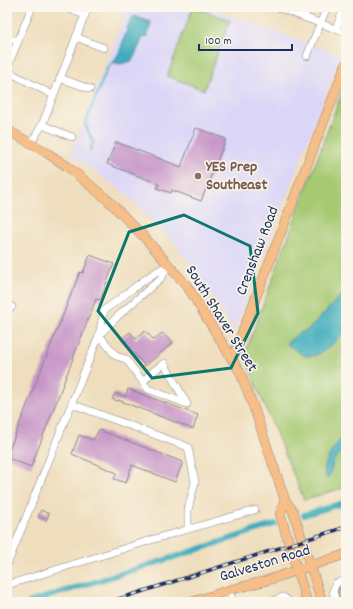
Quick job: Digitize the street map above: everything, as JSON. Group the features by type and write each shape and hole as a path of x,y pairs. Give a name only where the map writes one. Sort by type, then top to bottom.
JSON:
{"main road":[{"name":"Crenshaw Road","path":"232,359 346,64"},
{"name":"South Shaver Street","path":"7,130 31,143 68,167 109,201 187,286 240,372 254,408 285,500 293,511 321,598"},
{"name":"South Shaver Street","path":"285,500 280,514 307,602"},
{"name":"Galveston Road","path":"192,602 346,556"}],"lane":[{"path":"32,7 7,69 53,95"},
{"path":"64,7 84,15"},
{"path":"31,143 42,125 88,7"},
{"path":"277,7 346,33"},
{"path":"304,17 308,7"},
{"path":"307,56 326,7"},
{"path":"336,29 344,7"},
{"path":"76,37 104,48"},
{"path":"7,38 18,41"},
{"path":"60,78 90,89"},
{"path":"42,125 72,137"},
{"path":"7,565 99,335 104,310 144,279 169,265"},
{"path":"99,335 161,278 169,265"},
{"path":"144,279 152,287"},
{"path":"120,298 128,307"},
{"path":"99,335 116,356 126,359 148,389 187,404 164,363 150,374 143,382"},
{"path":"72,404 188,448 195,482 188,510 188,529"},
{"path":"7,585 188,529 255,510"},
{"path":"336,602 333,591 336,583 346,580"},
{"path":"229,590 233,602"},
{"path":"321,598 333,591"},
{"path":"270,602 284,597 290,602"}],"highlighted area":[{"path":"184,215 250,246 258,313 231,368 152,378 98,311 129,232"}],"shaded area":[{"name":"YES Prep Southeast","path":"128,7 206,7 341,55 234,331 200,277 178,247 127,195 71,154"}],"green space":[{"path":"193,7 230,20 204,90 167,76"},
{"path":"346,81 346,487 304,500 244,356"}],"water":[{"path":"134,16 151,22 148,36 143,38 132,61 120,64 113,62 119,53 130,20"},
{"path":"346,290 346,331 334,343 324,351 314,356 306,356 287,344 299,333 308,330"},
{"path":"346,432 346,445 333,462 330,475 327,478 325,477 325,470 328,459"}],"building":[{"path":"196,128 226,139 201,201 172,190 171,193 157,188 159,184 107,164 116,142 181,167"},
{"path":"90,255 114,264 100,300 96,299 31,467 8,458 10,454 8,453 80,272 83,273"},
{"path":"145,331 154,340 162,333 173,343 145,366 121,339 130,332 136,339"},
{"path":"128,389 198,415 193,429 112,399 115,393 125,397"},
{"path":"99,430 183,462 175,482 132,465 126,483 114,479 117,473 72,454 79,435 93,440"},
{"path":"41,510 49,514 46,520 38,517"},
{"path":"340,587 342,587 346,602 341,602 338,591"}],"waterway":[{"path":"90,151 93,142 85,124 107,69 113,62"},
{"path":"304,515 346,502"},
{"path":"30,602 275,524"}],"railway":[{"path":"109,602 346,527"}],"place":[{"name":"YES Prep Southeast","path":"198,176"}]}
